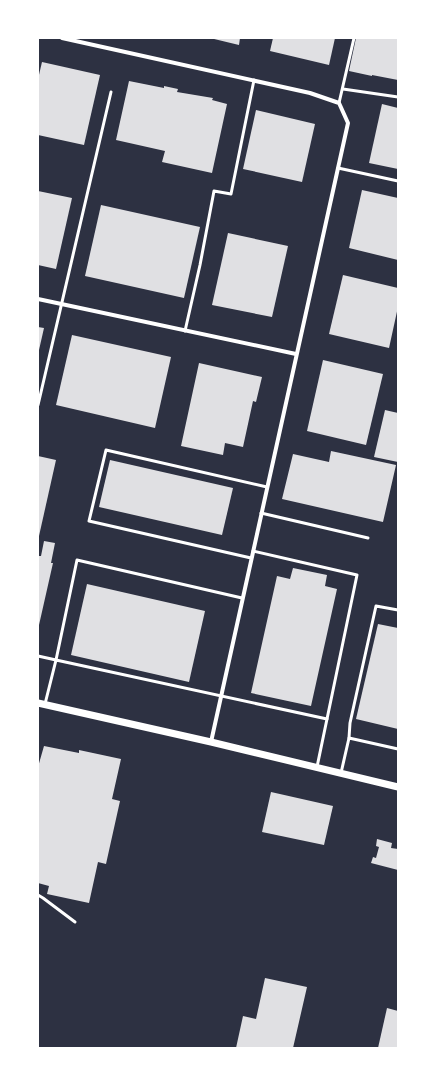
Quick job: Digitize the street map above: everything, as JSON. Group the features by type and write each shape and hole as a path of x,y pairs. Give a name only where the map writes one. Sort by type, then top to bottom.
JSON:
{"street":[{"path":"62,38 310,93 339,103 348,123 211,742"},
{"path":"38,299 296,354"},
{"path":"41,704 211,742 398,787"}],"lane":[{"path":"339,103 354,38"},
{"path":"186,330 214,190 231,194 254,80"},
{"path":"343,89 398,97"},
{"path":"38,405 111,92"},
{"path":"338,168 398,181"},
{"path":"251,558 89,521 106,450 267,487"},
{"path":"261,513 368,538"},
{"path":"253,551 357,575 317,767"},
{"path":"41,704 56,660 78,560 242,598"},
{"path":"341,773 349,738 350,723 376,606 398,610"},
{"path":"38,656 327,719"},
{"path":"349,738 398,749"},
{"path":"38,895 75,922"}],"building":[{"path":"210,38 240,38 239,45"},
{"path":"273,38 335,38 329,65 270,51"},
{"path":"356,38 398,38 398,80 349,71"},
{"path":"42,62 100,75 84,145 38,135 38,79"},
{"path":"129,81 164,88 164,86 178,89 177,92 213,98 212,100 227,104 212,173 162,162 165,151 116,140"},
{"path":"382,104 398,108 398,169 369,163"},
{"path":"256,110 315,124 302,182 243,169"},
{"path":"362,190 398,198 398,260 349,248"},
{"path":"38,191 72,198 56,269 38,265"},
{"path":"101,205 200,227 184,298 85,276"},
{"path":"228,233 288,246 272,317 212,305"},
{"path":"343,275 398,288 398,307 389,348 329,334"},
{"path":"38,327 44,328 39,350 38,350"},
{"path":"72,335 171,357 155,428 56,405"},
{"path":"323,360 383,374 366,445 307,431"},
{"path":"199,363 262,377 256,402 253,401 243,447 225,443 223,455 181,446"},
{"path":"385,410 398,413 398,462 374,457"},
{"path":"331,451 396,465 383,522 282,499 293,454 329,462"},
{"path":"38,456 56,460 39,536 38,536"},
{"path":"110,460 233,488 222,535 99,507"},
{"path":"44,541 55,543 51,563 53,563 39,625 38,556 41,556"},
{"path":"293,568 327,575 325,586 337,589 311,706 251,693 277,576 290,579"},
{"path":"87,584 205,611 189,682 71,655"},
{"path":"378,624 398,628 398,729 356,719"},
{"path":"44,746 79,753 79,750 121,759 112,799 120,801 106,864 98,862 89,903 47,894 49,886 38,883 38,767"},
{"path":"271,792 333,806 324,845 262,832"},
{"path":"377,839 392,843 391,848 398,849 398,870 371,863 373,857 376,858 379,847 376,846"},
{"path":"265,978 307,987 293,1048 236,1048 243,1016 256,1019"},
{"path":"387,1008 398,1011 398,1048 378,1048"}]}
